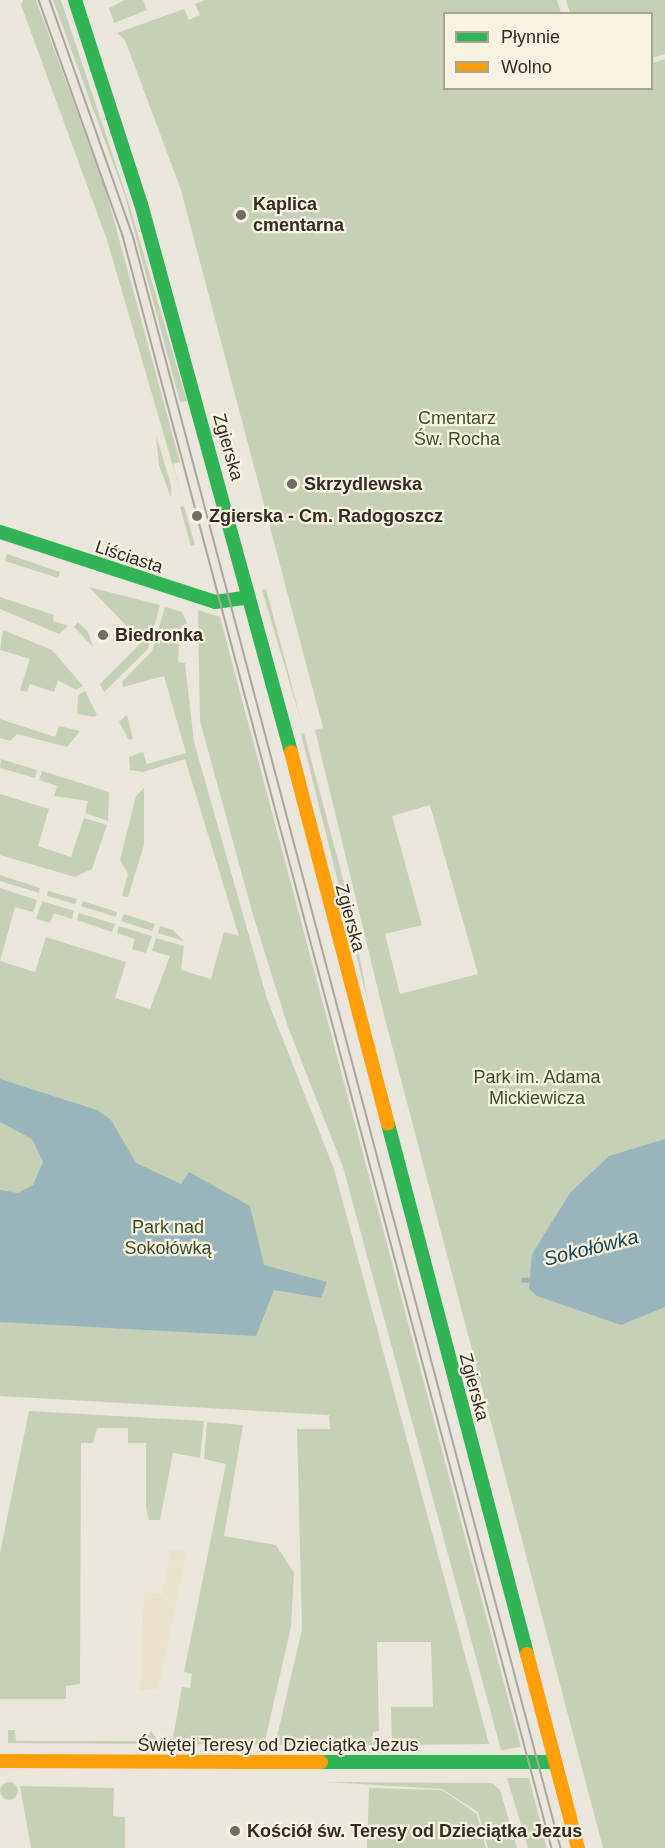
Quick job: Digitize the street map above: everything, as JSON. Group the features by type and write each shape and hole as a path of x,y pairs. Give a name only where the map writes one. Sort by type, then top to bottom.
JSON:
{"main road":[{"name":"Zgierska","path":"75,0 151,239 249,597 578,1848"},
{"name":"Liściasta","path":"0,532 215,602 249,597"},
{"name":"Świętej Teresy od Dzieciątka Jezus","path":"0,1761 555,1762"}],"green space":[{"path":"23,0 36,0 106,191 180,462 173,464 182,497 107,240 21,5"},
{"path":"53,0 61,0 129,204 187,401 180,402 125,196"},
{"path":"125,0 143,0 147,10 114,23 109,8"},
{"path":"205,0 557,0 561,12 443,12 443,90 653,90 653,63 665,59 665,1848 603,1848 385,1019 315,730 323,728 181,190 125,40 117,33 184,9 189,20 200,15 195,4","holes":["430,805 478,974 400,994 385,934 422,925 392,816"]},
{"path":"566,0 665,0 665,54 653,58 653,12 570,12"},
{"path":"156,435 171,485 171,498 159,465"},
{"path":"184,506 195,545 191,546 180,507"},
{"path":"7,554 60,572 58,578 5,561"},
{"path":"89,587 160,605 148,649 104,692 100,684 142,642"},
{"path":"266,589 302,724 262,590"},
{"path":"0,597 54,615 53,621 68,626 59,634 0,609"},
{"name":"Park nad Sokołówką","path":"165,607 182,612 187,623 180,629 178,662 185,663 194,742 267,999 334,1169 489,1744 392,1745 391,1707 433,1707 431,1642 377,1642 379,1731 373,1732 373,1739 380,1739 380,1745 275,1745 302,1629 297,1429 330,1429 329,1415 0,1396 0,961 35,972 46,937 126,962 115,998 150,1009 170,956 152,951 156,938 184,946 181,970 211,979 224,932 239,936 185,759 143,772 130,770 129,757 143,752 147,764 186,753 164,676 123,687 122,682 152,651"},
{"path":"198,610 220,617 521,1747 501,1750 343,1167 288,1027 253,915 200,721"},
{"path":"78,622 88,632 93,647 74,627"},
{"path":"3,630 52,650 83,686 76,690 58,680 54,692 30,684 27,692 20,690 30,659 0,650"},
{"path":"85,691 97,715 94,717 77,714 78,695"},
{"path":"127,715 133,739 129,740 119,722"},
{"path":"0,719 55,737 59,726 80,731 67,747 17,734 10,741 0,738"},
{"path":"304,733 350,905 368,1002 301,734"},
{"path":"1,759 37,770 35,778 0,768"},
{"path":"42,771 109,792 108,821 85,813 88,801 54,796 57,786 39,780"},
{"path":"144,788 144,845 128,897 122,896 128,874 120,860 136,796"},
{"path":"0,794 49,809 38,846 71,857 84,818 107,825 92,869 75,877 0,855"},
{"path":"0,875 40,888 39,893 0,881"},
{"path":"0,888 37,900 33,912 15,907 0,961"},
{"path":"48,891 77,899 75,904 47,896"},
{"path":"42,901 74,911 72,919 54,913 50,923 36,919"},
{"path":"83,901 117,912 116,917 81,906"},
{"path":"79,913 115,924 112,932 77,920"},
{"path":"124,914 155,924 152,931 121,921"},
{"path":"119,926 152,936 146,953 132,949 135,939 117,933"},
{"path":"160,926 173,930 184,941 158,933"},
{"path":"29,1411 204,1421 200,1458 173,1453 160,1520 149,1520 146,1508 146,1443 128,1443 128,1428 97,1428 93,1443 81,1443 80,1684 66,1686 66,1699 0,1699 0,1553"},
{"path":"207,1422 243,1425 224,1536 276,1545 294,1573 291,1627 264,1745 174,1744 173,1738 182,1687 190,1688 192,1674 184,1672 226,1464 204,1459"},
{"path":"8,1730 15,1730 16,1741 146,1741 151,1731 156,1738 155,1744 8,1743"},
{"path":"507,1778 529,1778 547,1848 528,1848"},
{"path":"5,1782 13,1782 18,1787 16,1798 5,1800 0,1795 0,1787"},
{"path":"326,1782 492,1783 500,1790 517,1848 488,1848 478,1812 442,1789"},
{"path":"20,1786 114,1788 113,1816 125,1817 125,1848 31,1848"},
{"path":"369,1788 442,1790 477,1814 486,1848 367,1848"}],"shaded area":[{"path":"171,1550 187,1552 158,1690 140,1690 144,1591 162,1594"}],"water":[{"path":"0,1079 97,1110 111,1120 136,1163 181,1184 189,1172 250,1206 264,1265 327,1282 321,1298 274,1290 256,1336 0,1322 0,1190 18,1193 33,1185 43,1162 32,1139 0,1122"},
{"path":"665,1139 665,1307 621,1325 537,1296 529,1289 532,1254 570,1193 609,1156"}],"waterway":[{"name":"Sokołówka","path":"523,1280 536,1279"}],"tram line":[{"path":"39,0 123,236 552,1848"},
{"path":"50,0 134,239 561,1848"}],"traffic: fast":[{"path":"75,0 141,204 291,752"},
{"path":"0,532 215,602 249,597"},
{"path":"388,1124 527,1654"},
{"path":"321,1762 555,1762"}],"traffic: slow":[{"path":"291,752 388,1124"},
{"path":"527,1654 578,1848"},
{"path":"0,1761 321,1762"}],"place":[{"name":"Kaplica cmentarna","path":"241,215"},
{"name":"Skrzydlewska","path":"292,484"},
{"name":"Zgierska - Cm. Radogoszcz","path":"197,516"},
{"name":"Biedronka","path":"103,635"},
{"name":"Kościół św. Teresy od Dzieciątka Jezus","path":"235,1831"}],"park label":[{"name":"Cmentarz Św. Rocha","path":"457,429"},
{"name":"Park im. Adama Mickiewicza","path":"537,1088"}]}
